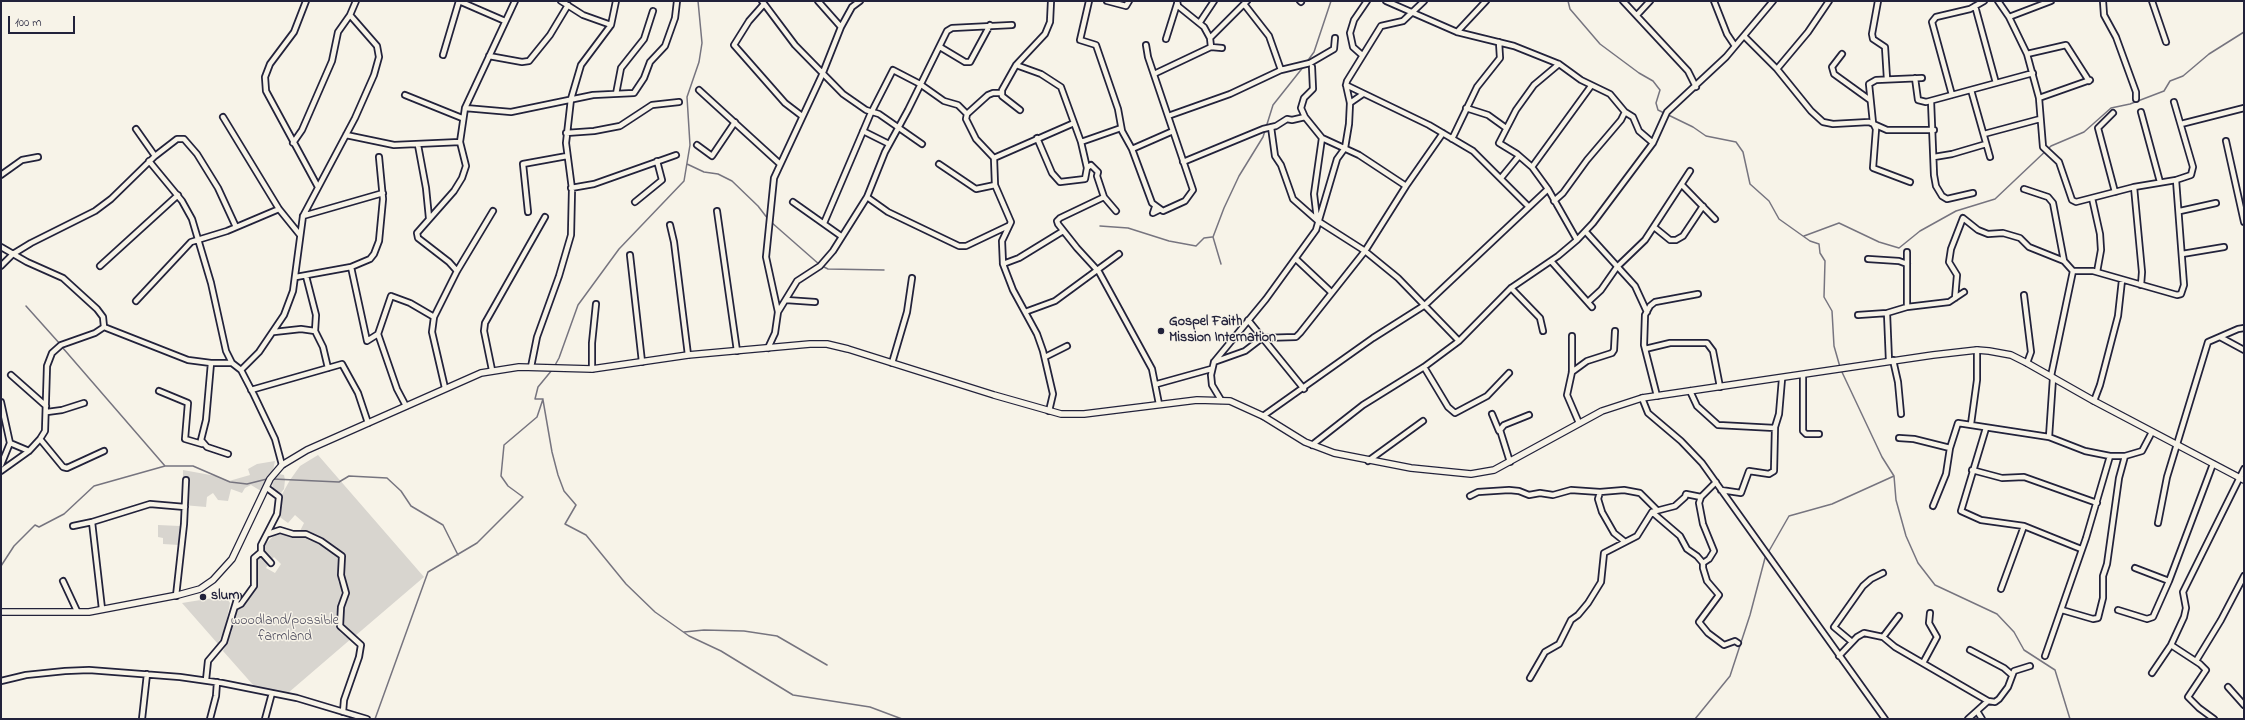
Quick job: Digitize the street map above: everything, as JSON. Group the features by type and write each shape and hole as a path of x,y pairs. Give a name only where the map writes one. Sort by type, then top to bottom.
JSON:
{"main road":[{"path":"1,612 77,610 89,612 176,596 200,589 226,568 232,559 270,479 282,465 307,450 445,388 492,370 519,367 592,369 688,355 827,344 1061,414 1084,414 1160,404 1221,400 1238,404 1263,416 1312,445 1334,453 1368,461 1444,472 1471,474 1486,472 1510,462 1607,409 1642,398 1782,379 1891,361 1977,350 2001,353 2027,363 2094,402 2241,479"}],"street":[{"path":"306,1 294,32 270,64 265,77 266,91 318,187"},
{"path":"293,143 302,130 332,61 336,50 338,32 350,15 356,1"},
{"path":"442,55 459,1 506,21"},
{"path":"457,271 449,262 418,238 417,233 454,191 462,178 466,166 460,142 462,118 465,108 515,1"},
{"path":"561,1 592,19 611,24"},
{"path":"531,368 537,337 559,276 571,235 571,188 566,133 571,99 581,65 611,24 616,1"},
{"path":"465,108 511,112 571,99 634,93 650,62 665,46 675,18 677,1"},
{"path":"818,1 841,27"},
{"path":"768,348 775,333 778,312 766,257 772,193 780,164 822,74 841,27 852,7 860,1"},
{"path":"1001,94 1016,65 1036,46 1048,27 1051,1"},
{"path":"1089,1 1080,38 1082,41 1092,42 1096,45 1118,109 1121,128 1132,149 1149,196 1157,208 1163,211 1178,206 1191,195 1193,190 1147,55 1146,45"},
{"path":"1107,1 1126,6 1129,1"},
{"path":"1200,22 1214,1"},
{"path":"1362,55 1353,47 1350,33 1354,20 1367,1"},
{"path":"1386,1 1457,32 1499,42 1540,55 1560,64 1592,86 1610,94 1625,112 1633,117 1639,131 1653,143"},
{"path":"1221,400 1212,385 1211,369 1214,362 1296,259 1316,230 1337,159 1345,148 1349,124 1350,103 1346,85 1362,55 1372,43 1381,26 1399,24 1424,1"},
{"path":"1457,32 1486,1"},
{"path":"1624,1 1688,70 1696,86"},
{"path":"1637,15 1650,1"},
{"path":"1714,1 1727,34 1735,46"},
{"path":"1312,445 1363,405 1424,367 1459,341 1510,288 1551,261 1586,232 1653,143 1661,130 1666,115 1744,36 1772,3 1766,1"},
{"path":"1777,69 1808,32 1829,1"},
{"path":"1878,1 1872,34 1873,38 1885,47 1887,79"},
{"path":"1952,96 1932,22 1936,17 1976,6 1984,1"},
{"path":"1998,1 2009,17 2027,54 2033,73 2039,98 2043,147 2059,162 2070,198 2076,202 2134,187 2176,180 2191,175 2193,172 2174,102"},
{"path":"2009,17 2051,1"},
{"path":"2103,1 2104,15 2116,38 2136,92 2136,99"},
{"path":"2152,1 2166,42"},
{"path":"802,116 785,103 734,45 745,26 763,2 780,27 822,74 843,94 866,110 872,112 922,144"},
{"path":"1166,39 1177,2 1200,22 1210,38 1211,47"},
{"path":"1210,38 1246,2 1270,36 1281,70"},
{"path":"489,56 522,62 529,61 550,35 568,5"},
{"path":"1976,6 1996,83"},
{"path":"616,94 621,68 644,39 653,11"},
{"path":"241,370 259,352 274,332 289,303 296,277 303,216 318,187 329,170 374,75 379,57 377,46 350,15"},
{"path":"940,47 965,62 970,62 990,25"},
{"path":"778,312 797,281 820,266 833,251 841,236 867,197 889,144 949,29 990,25 1012,25"},
{"path":"1744,36 1777,69 1811,111 1823,122 1833,124 1859,122 1873,123 1887,130 1934,130"},
{"path":"1168,116 1230,94 1281,70 1310,62 1333,50 1336,47 1335,38"},
{"path":"1452,139 1477,87 1500,58 1499,42"},
{"path":"2027,54 2066,45 2090,80 2039,98"},
{"path":"1154,74 1211,47 1222,48"},
{"path":"1842,54 1832,67 1834,74 1870,100"},
{"path":"1560,64 1534,85 1506,128 1499,143 1519,156 1532,167 1548,189 1577,240"},
{"path":"1016,65 1041,74 1061,87 1081,142 1088,168 1084,180 1060,182 1052,173 1037,138"},
{"path":"1312,67 1313,89 1304,98 1301,108 1305,117 1322,138 1372,162 1406,186"},
{"path":"824,224 872,112 893,70 920,84 944,102 958,105 967,114"},
{"path":"1915,78 1918,100 1931,101 2033,73"},
{"path":"1910,182 1873,168 1876,139 1873,123 1874,113 1870,100 1870,82 1887,79 1922,78"},
{"path":"1346,85 1443,133 1479,155 1528,206"},
{"path":"1532,167 1592,86"},
{"path":"699,90 780,164"},
{"path":"1972,90 1990,157"},
{"path":"1020,110 1001,94 994,93 988,95 967,114 966,119 976,139 994,158 994,185 1011,222 1002,241 1004,264 1013,290 1037,334 1045,357 1053,394 1049,411"},
{"path":"1350,103 1363,94"},
{"path":"405,95 462,118"},
{"path":"1931,101 1934,130 1934,181 1942,196 1947,199 1973,193"},
{"path":"566,133 594,131 620,126 652,105 679,102"},
{"path":"1466,108 1488,115 1506,128"},
{"path":"2181,124 2244,108"},
{"path":"1554,201 1563,193 1625,112"},
{"path":"2141,112 2160,182"},
{"path":"2112,113 2098,128 2115,192"},
{"path":"223,117 280,209 300,235"},
{"path":"1183,162 1287,119 1292,120 1305,117"},
{"path":"1984,134 2040,119"},
{"path":"697,145 712,156 735,122"},
{"path":"994,158 1074,123"},
{"path":"1271,126 1276,156 1281,165 1293,199 1318,221 1365,251 1398,278 1459,341"},
{"path":"1081,142 1121,128"},
{"path":"136,129 155,156"},
{"path":"864,131 889,144"},
{"path":"1132,149 1173,131"},
{"path":"1214,362 1245,351 1262,338 1296,337 1365,251 1406,186 1443,133"},
{"path":"346,135 394,146 460,142"},
{"path":"1318,221 1314,194 1322,138"},
{"path":"1,266 13,254 31,242 95,211 111,199 149,161 177,139 184,139 191,146 218,188 236,227"},
{"path":"2226,141 2244,222"},
{"path":"1934,157 1952,154 1986,144"},
{"path":"418,145 430,218"},
{"path":"571,188 598,183 608,178 676,155"},
{"path":"528,212 523,164 567,156"},
{"path":"1501,178 1519,156"},
{"path":"1,175 22,160 38,157"},
{"path":"296,277 351,267 366,262 374,254 382,222 383,194 380,157"},
{"path":"149,161 178,195 192,219 211,283 223,342 232,363 241,370 275,439 282,465"},
{"path":"635,202 662,180 657,161"},
{"path":"939,164 976,189 994,185"},
{"path":"1088,168 1091,165 1098,172 1097,176 1104,197 1116,211"},
{"path":"1588,302 1601,290 1617,267 1634,252 1654,228 1690,171"},
{"path":"1955,298 1957,275 1949,262 1951,249 1963,218 1978,230 1988,234 2002,233 2020,238 2029,247 2064,261 2073,271 2097,272 2177,295 2181,294 2184,285 2180,211 2176,180"},
{"path":"1682,185 1715,219"},
{"path":"2134,187 2142,272 2141,285"},
{"path":"1263,416 1304,389 1373,338 1425,305 1528,206 1548,189"},
{"path":"2024,189 2048,197 2053,203 2064,261"},
{"path":"2238,194 2244,192"},
{"path":"303,216 383,194"},
{"path":"100,266 178,195"},
{"path":"867,197 888,212 959,246 966,246 1008,226"},
{"path":"1104,197 1060,218 1057,221 1076,248 1097,269 1147,357 1157,384 1160,404"},
{"path":"2092,198 2100,234 2101,250 2097,272"},
{"path":"793,202 841,236"},
{"path":"2180,211 2216,203"},
{"path":"1654,228 1670,240 1676,240 1682,236 1703,206"},
{"path":"136,301 185,247 198,240 236,227 280,209"},
{"path":"445,388 432,332 434,317 457,271 493,211"},
{"path":"717,211 736,351"},
{"path":"492,370 484,331 485,323 545,217"},
{"path":"670,225 675,249 688,355"},
{"path":"1004,264 1019,258 1063,231"},
{"path":"1586,232 1635,286 1647,312"},
{"path":"2182,254 2224,247"},
{"path":"1,248 39,268 58,275 75,288 97,309 103,317 104,327"},
{"path":"1907,252 1907,307"},
{"path":"1025,312 1055,301 1119,254"},
{"path":"630,255 642,362"},
{"path":"1296,259 1332,292"},
{"path":"1868,259 1899,261 1907,264"},
{"path":"1551,261 1592,307"},
{"path":"351,267 367,340 378,334"},
{"path":"2049,437 2052,377 2073,271"},
{"path":"306,276 316,315 315,331 323,347 328,368"},
{"path":"892,363 907,312 912,278"},
{"path":"2094,402 2100,385 2118,316 2122,280"},
{"path":"1510,288 1540,318 1543,331"},
{"path":"1858,315 1887,313 1907,307 1949,302 1964,292"},
{"path":"1657,396 1645,349 1644,319 1650,306 1655,302 1698,294"},
{"path":"2024,295 2031,352 2027,363"},
{"path":"406,406 397,389 378,334 391,296 410,303 434,317"},
{"path":"786,300 815,302"},
{"path":"592,369 592,343 596,304"},
{"path":"1887,313 1891,361 1898,382 1901,414"},
{"path":"1248,320 1304,389"},
{"path":"104,327 135,338 173,356 211,363 232,363"},
{"path":"1,471 29,451 45,431 47,412 47,366 52,352 61,345 95,333 104,327"},
{"path":"2158,523 2176,445 2197,384 2208,342 2238,329 2244,328"},
{"path":"274,332 301,329 315,331"},
{"path":"1572,372 1587,361 1612,353 1614,350 1616,331"},
{"path":"1572,336 1572,372 1567,395 1579,423"},
{"path":"2220,337 2244,350"},
{"path":"1645,349 1670,343 1707,343 1713,351 1720,387"},
{"path":"1045,357 1067,346"},
{"path":"1970,424 1977,380 1977,350"},
{"path":"202,444 211,363"},
{"path":"251,390 328,368 344,365 358,393 368,423"},
{"path":"1424,367 1448,407 1455,413 1487,396 1509,373"},
{"path":"1157,384 1211,369"},
{"path":"11,375 46,406"},
{"path":"1803,375 1803,431 1806,434 1819,434"},
{"path":"1721,490 1741,493 1749,471 1769,474 1773,473 1776,436 1775,428 1779,414 1782,379"},
{"path":"159,391 188,404 184,439 228,454"},
{"path":"1690,391 1697,406 1718,425 1775,428"},
{"path":"1642,398 1648,413 1695,455 1716,482 1768,557 1885,719"},
{"path":"1,402 10,443 1,465"},
{"path":"47,412 62,410 84,403"},
{"path":"1492,414 1510,462"},
{"path":"1500,433 1501,427 1504,425 1529,415"},
{"path":"1368,461 1423,421"},
{"path":"1933,506 1946,474 1950,448 1957,425 1961,422 1986,428 2049,437 2085,451 2110,456 2125,456 2142,451 2152,432"},
{"path":"1986,428 1972,470 1961,511 1981,520 2024,526 2081,549"},
{"path":"1899,438 1914,439 1950,448"},
{"path":"40,439 63,467 67,468 104,451"},
{"path":"10,443 29,451"},
{"path":"2045,656 2062,610 2110,456"},
{"path":"2062,610 2093,619 2098,618 2103,598 2103,576 2110,546 2119,478 2125,456"},
{"path":"2118,610 2151,619 2169,581 2213,464"},
{"path":"2152,673 2171,645 2186,612 2183,592 2241,479 2244,469"},
{"path":"1972,470 2002,478 2024,477 2096,503"},
{"path":"176,596 185,507 186,480"},
{"path":"1703,563 1709,560 1714,551 1703,524 1699,503 1701,497 1716,482"},
{"path":"266,488 279,496 277,514 261,545 261,552 271,563"},
{"path":"1470,496 1478,492 1509,490 1519,490 1529,495 1540,493 1553,495 1571,490 1640,493 1655,511 1680,536 1687,549 1697,556 1703,563 1706,581 1719,596 1699,622 1708,633 1724,645 1735,641 1738,643"},
{"path":"1600,492 1598,499 1602,512 1614,533 1624,541"},
{"path":"1530,678 1545,652 1559,644 1571,620 1578,615 1588,603 1601,582 1604,554 1624,541 1637,536 1655,511 1676,506 1685,498 1686,494 1701,497"},
{"path":"73,526 92,522 150,504 185,507"},
{"path":"92,522 102,610"},
{"path":"2001,589 2024,526"},
{"path":"268,534 280,530 293,534 306,534 321,541 342,556 341,575 346,593 341,607 340,626 361,645 359,657 344,700 343,712"},
{"path":"235,607 241,604 254,586 254,558 261,552"},
{"path":"2135,568 2169,581"},
{"path":"1852,642 1834,627 1863,586 1871,579 1883,573"},
{"path":"2196,661 2221,620 2244,576"},
{"path":"63,581 77,610"},
{"path":"206,680 208,661 224,642 238,596"},
{"path":"1923,663 1937,637 1929,623 1930,613"},
{"path":"1884,637 1899,616"},
{"path":"1840,656 1852,642 1864,633 1884,637 1895,647 1988,701 1995,702 1999,700 2008,687 2012,675 2018,669 2030,666"},
{"path":"2171,645 2205,668 2206,673 2188,697 2199,708 2214,719"},
{"path":"1970,650 2004,668 2012,675"},
{"path":"1,681 26,675 65,671 147,674 206,680 272,693 367,719"},
{"path":"142,719 147,674"},
{"path":"210,719 216,696 217,682"},
{"path":"2228,686 2244,705"},
{"path":"265,719 272,693"},
{"path":"1968,719 1988,701"},
{"path":"1977,711 1982,719"}],"green space":[{"name":"woodland/possible farmland","path":"318,455 424,577 355,636 347,634 339,624 345,587 342,577 345,564 341,555 316,535 299,533 304,523 295,515 288,523 277,515 281,496 290,480 300,466"},
{"path":"275,461 273,470 261,491 251,485 245,488 242,493 231,489 228,501 218,500 213,493 207,497 206,507 183,505 183,470 216,476 229,481 250,475 248,469 257,464"},
{"path":"279,474 284,475 285,480 284,489 281,493 273,489 272,483"},
{"path":"158,525 180,526 179,545 163,544 163,538 158,537"},
{"name":"woodland/possible farmland","path":"277,532 301,538 316,538 340,560 338,581 342,590 335,621 340,632 346,637 352,638 288,693 254,686 223,651 232,631 233,616 258,580 255,561 260,555 268,565 266,568 275,573 281,564 274,557 271,561 262,552 264,546"},
{"path":"221,590 230,603 225,628 218,644 182,603 213,598"}],"waterway":[{"path":"554,367 559,358 578,305 619,249 684,181 690,145 687,97 699,62 702,43 698,1"},
{"path":"1306,63 1314,52 1331,1"},
{"path":"1568,1 1570,9 1600,44 1639,73 1653,81 1660,90 1656,103 1658,110 1693,127 1706,136 1736,142 1743,152 1750,184 1769,201 1779,219 1810,241 1819,244 1820,253 1825,261 1824,297 1832,311 1834,346 1840,367"},
{"path":"1804,236 1839,223 1879,242 1899,248 1920,231 1956,211 1995,199 2051,146 2084,132 2111,108 2130,104 2164,91 2170,81 2183,76 2209,54 2244,32"},
{"path":"1221,264 1213,237 1224,208 1239,176 1263,137 1273,105 1304,66"},
{"path":"687,164 704,172 718,174 732,181 758,206 768,219"},
{"path":"771,222 820,265 828,269 884,270"},
{"path":"1100,226 1128,228 1169,241 1196,246 1204,238 1212,237"},
{"path":"26,306 60,344"},
{"path":"62,347 165,466"},
{"path":"375,719 428,572 477,543 523,497 508,486 501,476 504,445 537,417 543,399 535,399 538,387 552,370"},
{"path":"1841,370 1882,457 1894,476 1896,500 1906,536 1918,563 1935,585 1997,614 2014,632 2024,650 2055,670 2070,719"},
{"path":"543,400 552,452 558,475 564,491 576,505 565,524 586,535 626,584 655,612 689,636 721,651 793,695 870,707 902,719"},
{"path":"1,566 14,546 35,525 39,527 64,514 94,486 165,466 193,466 230,482 247,484 267,479"},
{"path":"273,479 339,482 349,476 387,478 401,491 411,506 443,525 458,555"},
{"path":"1695,719 1730,676 1750,615 1765,558 1789,516 1832,504 1894,476"},
{"path":"684,632 704,630 744,631 777,636 827,665"}],"place":[{"name":"Gospel Faith Mission Internation","path":"1161,331"},
{"name":"slum","path":"203,597"}]}
